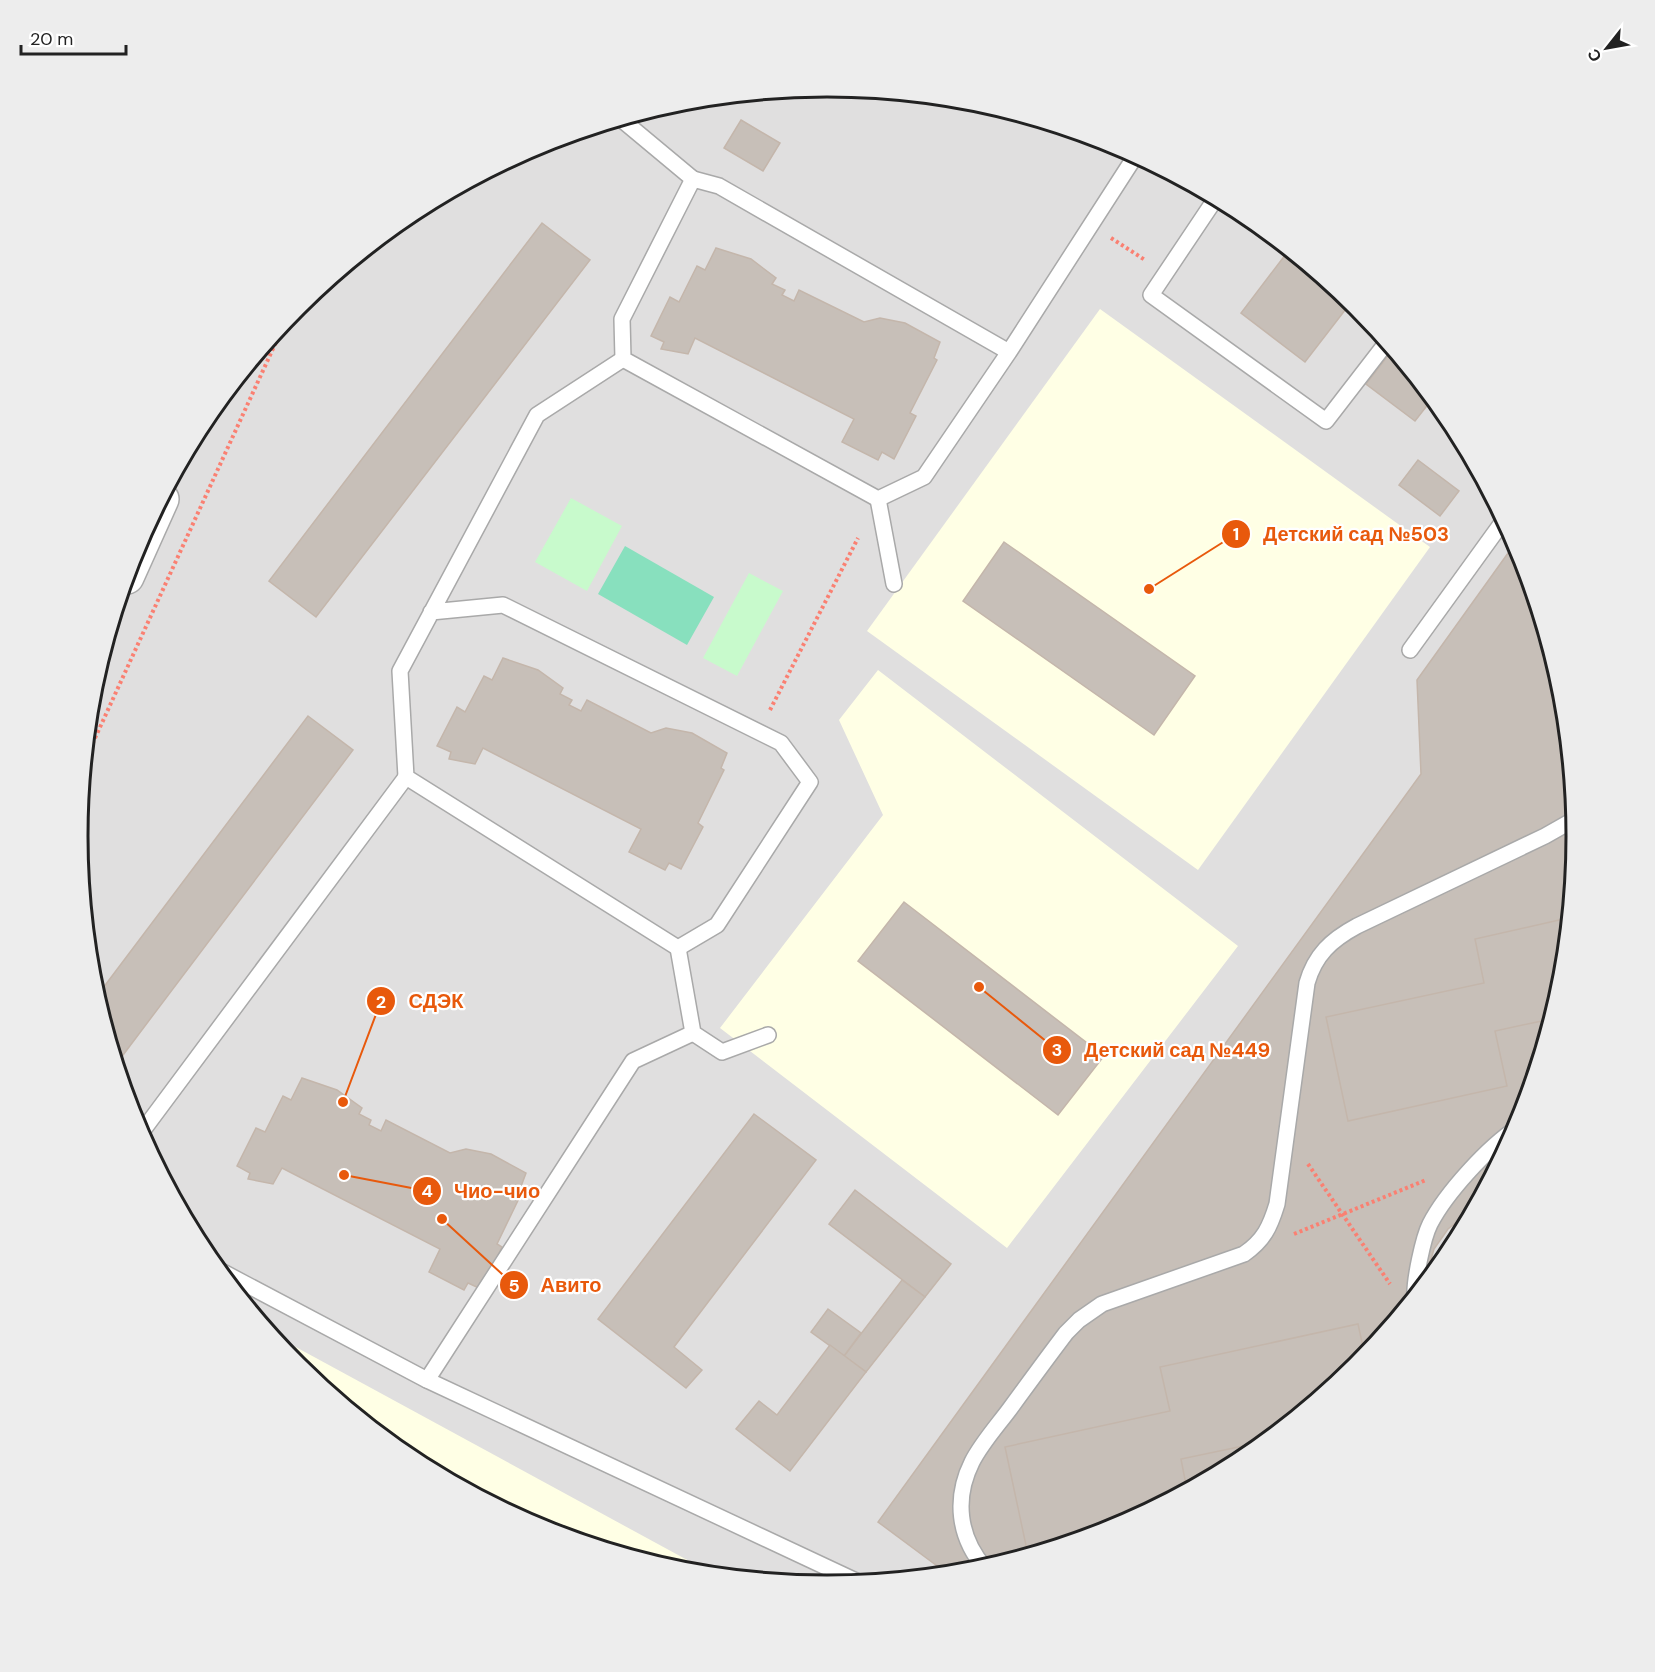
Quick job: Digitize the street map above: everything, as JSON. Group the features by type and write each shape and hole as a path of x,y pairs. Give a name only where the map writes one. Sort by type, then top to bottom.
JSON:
{"lane":[{"path":"628,125 693,179 719,186 1009,352"},
{"path":"878,499 924,477 1009,352 1131,163"},
{"path":"623,359 622,319 693,179"},
{"path":"1211,205 1151,295 1326,421 1382,348"},
{"path":"623,359 878,499"},
{"path":"147,1124 406,777 400,671 537,415 623,359"},
{"path":"878,499 894,584"},
{"path":"1410,650 1498,528"},
{"path":"431,612 503,605 781,743 810,782 717,925 678,948"},
{"path":"406,777 678,948 693,1033 722,1052 768,1035"},
{"path":"978,1560 965,1536 960,1516 961,1491 972,1461 1066,1333 1078,1320 1102,1304 1244,1254 1264,1236 1272,1224 1277,1204 1307,984 1316,960 1328,945 1357,926 1566,824"},
{"path":"427,1380 633,1061 693,1033"},
{"path":"1414,1286 1430,1225 1456,1187 1482,1157 1499,1143"},
{"path":"236,1279 427,1380 842,1574"}],"path":[{"path":"1091,225 1166,273"},
{"path":"95,740 274,347"},
{"path":"759,732 878,499"},
{"path":"1287,1132 1393,1288"},
{"path":"1244,1254 1429,1179"}],"shaded area":[{"path":"828,97 924,103 1019,122 1065,136 1154,173 1197,196 1238,222 1315,280 1350,313 1414,386 1442,425 1490,509 1527,598 1541,645 1552,692 1565,788 1565,884 1560,932 1552,980 1527,1074 1490,1163 1467,1206 1442,1247 1414,1286 1383,1323 1315,1392 1277,1422 1197,1476 1154,1499 1065,1536 1019,1550 924,1569 876,1573 828,1575 731,1569 636,1550 590,1536 501,1499 458,1476 417,1450 340,1392 305,1359 241,1286 213,1247 165,1163 128,1074 114,1027 103,980 90,884 88,836 95,740 103,692 128,598 165,509 188,466 213,425 241,386 272,349 340,280 378,250 458,196 501,173 590,136 636,122 731,103 779,99"},
{"path":"1100,309 1430,547 1198,870 867,631"},
{"path":"878,670 1238,946 1007,1248 720,1028 883,815 839,720"},
{"path":"292,1345 692,1562 636,1550 590,1536 501,1499 458,1476 417,1450 340,1392"}],"green space":[{"path":"571,498 622,526 587,591 535,562"},
{"path":"625,546 714,597 687,645 598,594"},
{"path":"749,573 783,591 737,676 703,658"}],"building":[{"path":"741,120 780,143 763,171 724,148"},
{"path":"542,223 590,260 316,617 269,581"},
{"path":"716,248 751,259 776,278 772,284 785,290 782,295 794,301 799,290 864,322 880,318 905,323 940,342 934,358 937,360 910,413 916,416 894,459 882,452 878,460 842,442 854,419 695,338 688,354 661,349 664,342 651,336 670,297 679,302 697,266 705,270"},
{"path":"1284,256 1346,309 1305,362 1241,313"},
{"path":"1388,355 1428,405 1415,421 1366,384"},
{"path":"1418,460 1459,491 1440,516 1399,485"},
{"path":"1004,542 1195,676 1154,735 963,601"},
{"path":"1509,551 1527,598 1552,692 1565,788 1565,884 1552,980 1527,1074 1490,1163 1467,1206 1457,1222 1448,1229 1434,1249 1429,1265 1414,1286 1350,1359 1315,1392 1238,1450 1197,1476 1110,1519 1019,1550 938,1567 878,1522 1421,774 1417,680"},
{"path":"503,658 538,670 563,688 560,694 572,700 569,705 581,711 587,700 651,733 666,728 692,733 727,753 721,768 724,770 698,823 703,827 681,869 669,863 665,870 629,852 641,829 483,748 475,764 449,759 451,752 437,746 457,707 465,712 484,676 492,680"},
{"path":"308,716 353,750 123,1056 104,986"},
{"path":"904,902 1104,1056 1058,1115 858,961"},
{"path":"1561,920 1552,980 1542,1021 1495,1031 1507,1086 1348,1121 1326,1017 1484,983 1475,939"},
{"path":"302,1078 337,1090 362,1108 359,1114 371,1120 369,1125 381,1131 386,1120 450,1153 466,1149 491,1154 526,1173 520,1189 523,1190 497,1244 502,1247 481,1289 468,1283 464,1290 429,1272 440,1249 282,1168 273,1184 248,1179 250,1173 237,1166 256,1128 265,1132 283,1096 291,1100"},
{"path":"754,1114 816,1160 674,1347 702,1370 686,1388 598,1319"},
{"path":"855,1190 951,1264 925,1297 829,1224"},
{"path":"902,1280 925,1297 866,1372 844,1356"},
{"path":"828,1309 861,1333 844,1356 811,1332"},
{"path":"1358,1324 1363,1345 1315,1392 1244,1446 1181,1459 1185,1482 1110,1519 1027,1548 1005,1447 1170,1411 1160,1367"},
{"path":"830,1345 866,1372 790,1471 736,1429 759,1401 777,1415"}],"place":[{"name":"Детский сад №503","path":"1149,589"},
{"name":"Детский сад №449","path":"979,987"},
{"name":"СДЭК","path":"343,1102"},
{"name":"Чио-чио","path":"344,1175"},
{"name":"Авито","path":"442,1219"}]}
